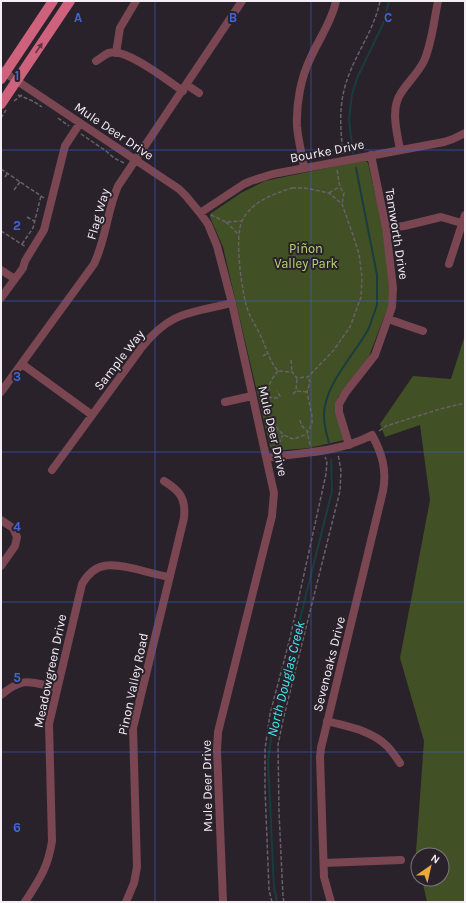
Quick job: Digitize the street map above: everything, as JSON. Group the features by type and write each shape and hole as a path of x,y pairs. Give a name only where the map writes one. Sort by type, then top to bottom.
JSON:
{"main road":[{"path":"2,74 53,1"},
{"path":"1,104 70,1"}],"street":[{"path":"116,53 120,28 136,1"},
{"name":"Flag Way","path":"1,392 94,264 103,244 115,193 242,1"},
{"path":"304,168 298,126 300,94 310,58 332,14 336,1"},
{"path":"400,150 395,121 397,102 400,95 424,61 430,44 438,1"},
{"path":"96,61 109,52 116,53 132,58 185,88 199,93"},
{"name":"Mule Deer Drive","path":"2,74 17,80 179,189 194,204 208,224 217,246 232,303 267,458 273,486 274,502 218,732 217,750 223,902"},
{"path":"1,298 23,268 25,261 44,230 65,146 80,123"},
{"name":"Bourke Drive","path":"200,213 251,180 273,174 444,142 465,133"},
{"name":"Tamworth Drive","path":"349,445 339,412 339,404 346,392 375,355 392,306 393,288 386,228 371,155"},
{"path":"386,228 404,226 441,217 464,221 449,264"},
{"path":"103,244 112,246"},
{"path":"1,270 15,279"},
{"name":"Sample Way","path":"52,470 142,347 159,330 175,318 232,303"},
{"path":"388,319 423,331"},
{"path":"22,364 92,415"},
{"path":"225,402 252,396"},
{"path":"267,458 323,452 349,445 372,435"},
{"name":"Sevenoaks Drive","path":"331,902 326,886 324,864 320,757 322,739 385,483 382,458 372,435"},
{"name":"Pinon Valley Road","path":"129,901 137,867 133,728 185,510 184,502 180,494 175,488 164,481"},
{"path":"1,520 13,528 17,537 15,546 1,566"},
{"name":"Meadowgreen Drive","path":"25,902 49,860 52,841 48,732 82,584 89,574 100,567 113,564 170,577"},
{"path":"1,695 11,687 21,682 57,688"},
{"path":"327,721 361,730 374,736 387,746 400,763"},
{"path":"324,864 401,860"}],"path":[{"path":"343,155 340,117 344,88 350,72 374,24 380,1"},
{"path":"336,168 340,180 339,187 344,193 342,204"},
{"path":"1,169 51,203"},
{"path":"5,178 7,174"},
{"path":"14,190 20,182"},
{"path":"329,192 339,187"},
{"path":"292,372 278,371 273,365 249,313 244,298 239,235 242,221 254,206 264,199 292,188 305,188 329,192 342,204 354,235 359,254 362,277 361,297 350,326 333,351 308,376 297,378"},
{"path":"22,244 32,228 41,196"},
{"path":"211,215 226,222 239,235"},
{"path":"27,216 34,221"},
{"path":"226,222 242,221"},
{"path":"1,230 32,251"},
{"path":"263,356 268,353"},
{"path":"291,360 292,372 297,378 296,391 293,394"},
{"path":"323,361 326,365"},
{"path":"278,371 270,384 268,398 270,416 278,431 283,435 294,439 307,434 312,424 312,416 307,392 310,382 308,376"},
{"path":"268,398 277,398 280,396 277,391"},
{"path":"296,391 307,392"},
{"path":"372,435 386,426 440,409 465,403"},
{"path":"300,420 307,434 312,453"},
{"path":"278,449 278,445 283,435"},
{"path":"284,902 279,820 278,745 340,491 340,461 335,448"},
{"path":"272,902 269,890 265,749 270,714 290,638 326,474 327,461 323,452"}],"green space":[{"name":"Piñon Valley Park","path":"365,160 368,163 382,225 390,294 388,307 369,356 338,397 336,403 344,440 309,448 273,451 270,447 223,247 210,214 241,193 265,181"},
{"path":"465,335 465,902 427,902 424,887 450,887 450,847 416,847 424,741 400,658 430,500 420,425 385,437 380,424 413,376 451,379"}],"waterway":[{"name":"North Douglas Creek","path":"353,153 349,120 352,94 358,76 383,24 389,1"},
{"name":"North Douglas Creek","path":"329,443 324,422 325,404 329,392 341,370 369,328 377,305 377,275 356,168"},
{"name":"North Douglas Creek","path":"277,902 274,888 268,761 272,731 332,491 331,460"}]}
